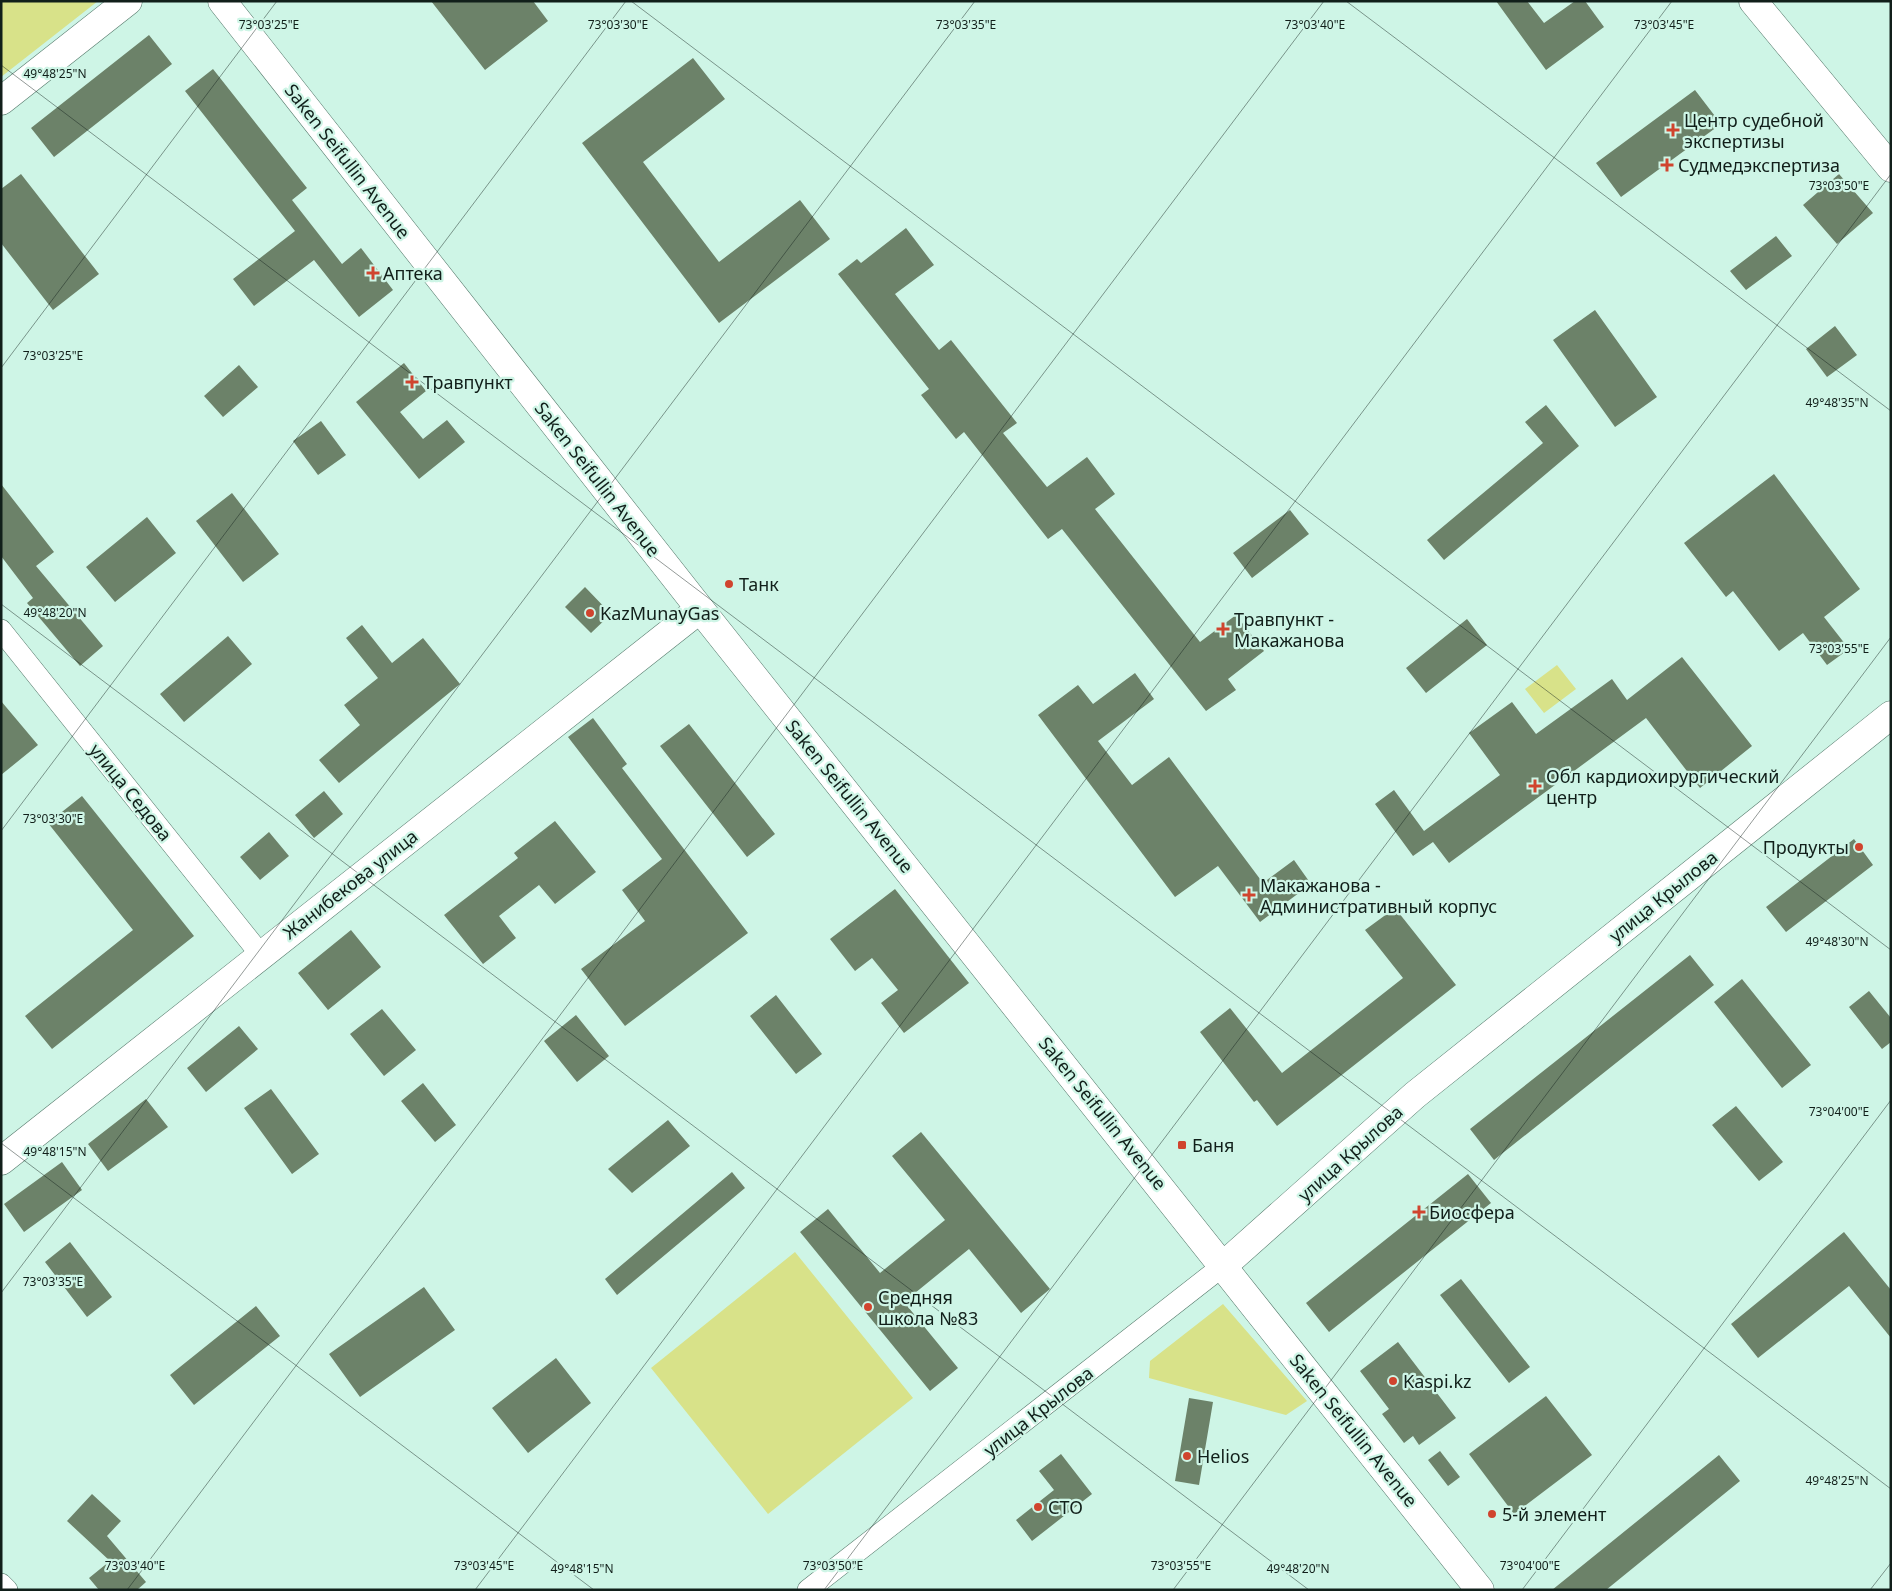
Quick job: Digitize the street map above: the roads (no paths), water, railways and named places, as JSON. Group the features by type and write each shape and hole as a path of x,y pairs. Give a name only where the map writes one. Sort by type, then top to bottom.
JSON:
{"main road":[{"path":"1,101 128,1"},
{"name":"Saken Seifullin Avenue","path":"222,1 700,608 1224,1265 1480,1590"},
{"path":"1753,1 1891,168"},
{"name":"Жанибекова улица","path":"1,1161 700,608"},
{"name":"улица Крылова","path":"1224,1265 1415,1095 1891,715"}],"street":[{"name":"улица Седова","path":"1,630 261,955"},
{"name":"улица Крылова","path":"808,1590 1224,1265"},
{"path":"1,1584 7,1590"}],"place":[{"name":"Центр судебной экспертизы","path":"1673,130"},
{"name":"Судмедэкспертиза","path":"1667,165"},
{"name":"Аптека","path":"373,273"},
{"name":"Травпункт","path":"412,382"},
{"name":"Танк","path":"729,584"},
{"name":"KazMunayGas","path":"590,613"},
{"name":"Травпункт - Макажанова","path":"1223,629"},
{"name":"Обл кардиохирургический центр","path":"1535,786"},
{"name":"Продукты","path":"1859,847"},
{"name":"Макажанова - Административный корпус","path":"1249,895"},
{"name":"Баня","path":"1182,1145"},
{"name":"Биосфера","path":"1419,1212"},
{"name":"Средняя школа №83","path":"868,1307"},
{"name":"Kaspi.kz","path":"1393,1381"},
{"name":"Helios","path":"1187,1456"},
{"name":"СТО","path":"1038,1507"},
{"name":"5-й элемент","path":"1492,1514"}]}
